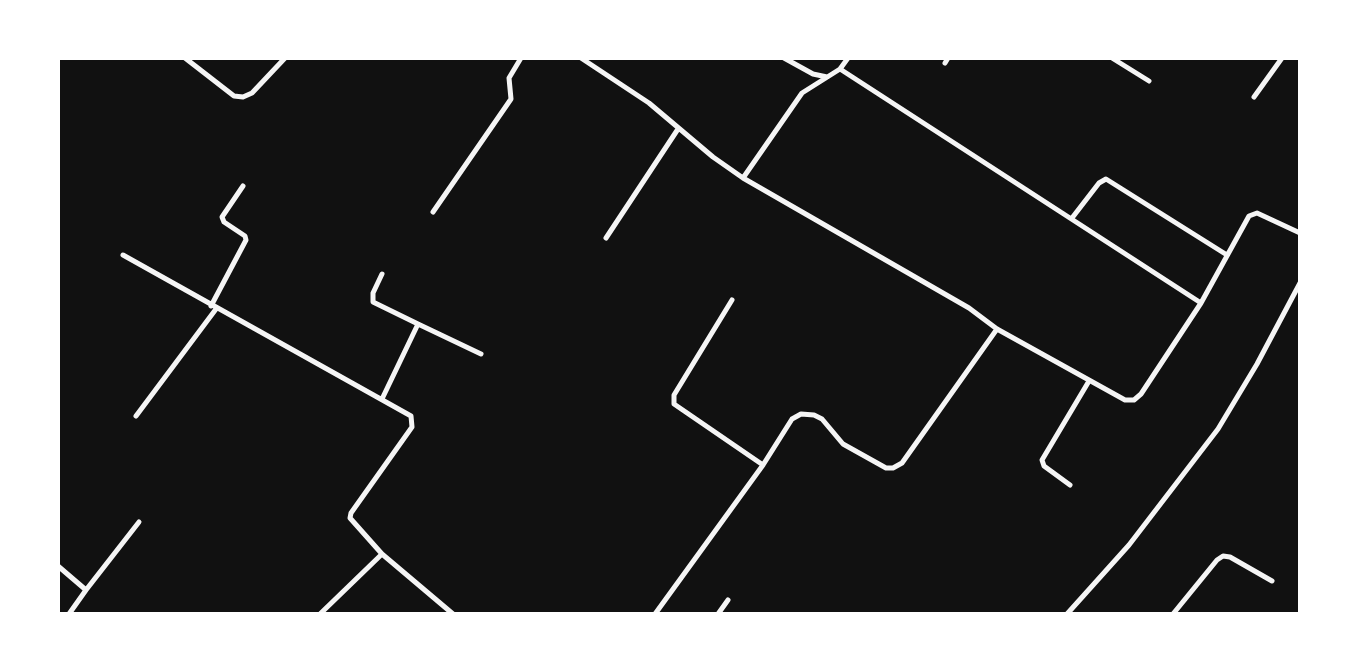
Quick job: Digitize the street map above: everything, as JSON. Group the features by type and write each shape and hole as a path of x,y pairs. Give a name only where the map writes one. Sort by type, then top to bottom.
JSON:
{"street":[{"path":"185,58 234,96 243,97 252,93 285,58"},
{"path":"433,212 511,99 508,78 521,58"},
{"path":"581,58 649,103 678,129 743,178 969,308 997,329 1125,400 1134,400 1141,394 1200,303 1252,213 1299,233"},
{"path":"784,58 813,75 829,77"},
{"path":"743,178 802,93 840,69 848,58"},
{"path":"1112,58 1149,81"},
{"path":"1254,97 1282,58"},
{"path":"840,69 1200,303"},
{"path":"606,238 678,129"},
{"path":"1072,218 1099,183 1106,179 1227,255"},
{"path":"136,416 214,308 246,240 222,218 243,186"},
{"path":"123,255 214,308 411,416 412,428 351,513 350,519 382,554 453,614"},
{"path":"382,274 373,293 373,302 481,354"},
{"path":"1067,614 1143,528 1218,429 1257,364 1299,283"},
{"path":"732,300 674,395 674,404 763,465"},
{"path":"382,399 418,324"},
{"path":"655,614 763,465 792,419 808,413 822,420 843,444 886,468 902,463 997,329"},
{"path":"1070,485 1044,466 1042,460 1089,381"},
{"path":"69,614 139,522"},
{"path":"320,614 382,554"},
{"path":"1173,614 1217,560 1223,556 1230,557 1272,581"},
{"path":"58,566 86,590"},
{"path":"718,614 728,600"}]}
